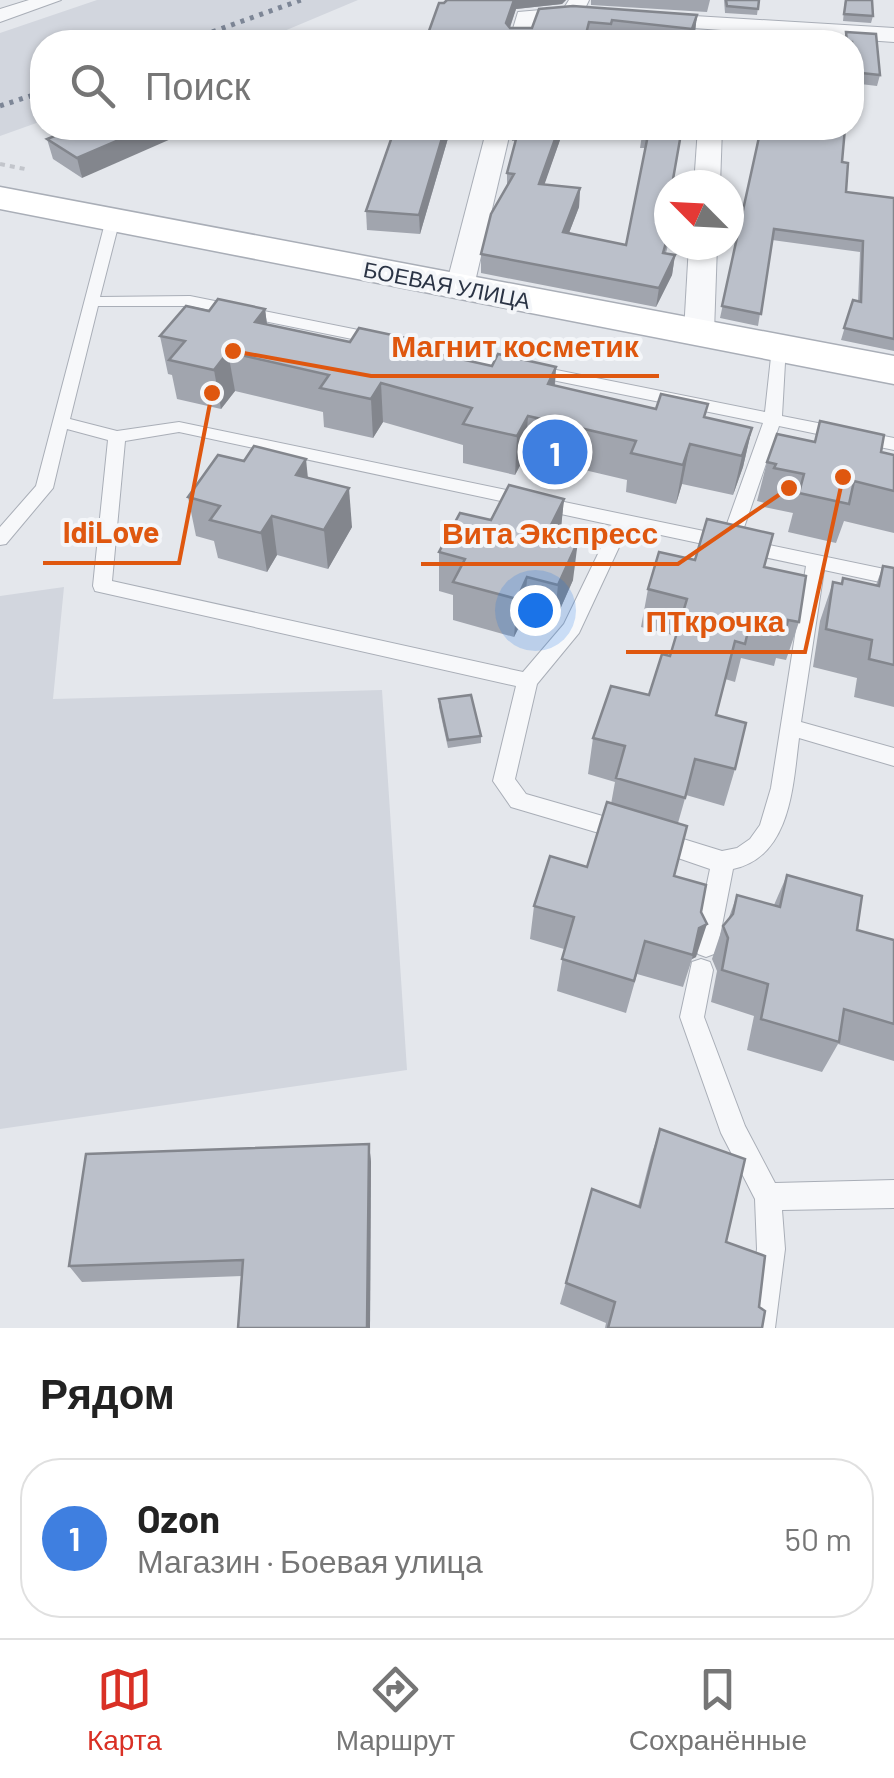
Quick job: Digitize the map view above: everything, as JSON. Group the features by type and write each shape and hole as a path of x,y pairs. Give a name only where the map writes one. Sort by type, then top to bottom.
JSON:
{"main road":[{"name":"БОЕВАЯ УЛИЦА","path":"13,184 113,220 894,370"}],"street":[{"path":"5,10 51,0"},
{"path":"715,30 717,0"},
{"path":"523,30 526,18 580,9"},
{"path":"626,18 697,30"},
{"path":"864,35 894,35"},
{"path":"460,286 496,140"},
{"path":"707,170 709,140"},
{"path":"698,332 702,260"}],"lane":[{"path":"0,539 44,488 113,220"},
{"path":"91,302 190,301 894,444"},
{"path":"729,543 773,418 780,348"},
{"path":"60,422 117,438 179,428 894,578"},
{"path":"117,438 102,586 528,681"},
{"path":"623,520 572,628 528,681 504,781 519,801 723,861 755,848 776,819 816,562"},
{"path":"790,727 894,757"},
{"path":"723,861 692,1017 734,1133 768,1197 771,1250 761,1328"},
{"path":"768,1197 894,1194"}],"path":[{"path":"0,164 13,184"}],"shaded area":[{"path":"97,0 358,0 287,30 30,30 30,125 0,136 0,33"},
{"path":"64,587 53,699 382,690 407,1070 0,1129 0,596"}],"building":[{"path":"514,0 506,23 510,28 532,28 539,9 573,6 697,15 692,29 612,20 611,24 589,22 587,30 429,30 439,3"},
{"path":"726,0 759,0 758,9 727,6"},
{"path":"846,0 872,0 873,16 844,14"},
{"path":"864,33 876,34 880,75 864,73"},
{"path":"49,140 119,140 77,158"},
{"path":"391,140 441,140 419,215 366,211"},
{"path":"516,140 555,140 539,184 580,188 563,232 626,245 647,140 680,140 675,170 654,170 654,260 673,260 659,288 481,254 491,214 514,174 507,173"},
{"path":"758,140 844,140 842,162 848,163 846,192 894,198 894,339 844,328 853,300 861,302 863,241 774,229 761,314 722,306 732,260 744,260 744,206"},
{"path":"218,299 265,309 255,322 350,342 359,328 416,340 411,348 492,366 498,354 556,367 548,384 656,409 661,394 708,404 704,417 752,428 742,456 690,444 683,465 631,453 636,441 528,416 517,436 463,424 472,408 381,383 371,399 320,388 329,375 228,352 214,370 169,360 185,341 160,336 186,306 209,311"},
{"path":"820,421 884,435 881,452 894,455 894,491 854,481 849,504 799,493 804,474 774,468 776,464 767,462 777,434 815,442"},
{"path":"254,446 306,459 296,475 349,488 324,530 272,516 261,533 210,520 220,506 188,497 218,455 244,461"},
{"path":"509,485 564,499 547,533 578,541 558,585 527,577 517,599 453,582 465,559 439,552 460,513 491,520"},
{"path":"707,519 773,534 764,567 806,576 799,622 788,620 786,628 751,619 745,644 735,641 716,715 746,723 735,769 695,759 685,798 616,778 625,746 593,738 611,686 649,695 662,654 670,656 687,599 648,589 659,552 695,560"},
{"path":"883,566 894,568 894,665 869,659 872,640 826,629 833,582 842,584 843,578 879,586"},
{"path":"471,695 481,736 448,740 439,699"},
{"path":"607,802 687,826 674,876 706,885 701,912 707,924 699,928 693,955 645,941 634,981 562,959 574,917 534,906 550,856 587,867"},
{"path":"787,875 862,896 857,930 894,940 894,1024 844,1009 839,1042 761,1019 768,984 722,970 728,938 723,926 733,914 737,895 780,907"},
{"path":"660,1129 745,1159 726,1242 765,1256 759,1307 765,1311 762,1328 608,1328 615,1302 566,1283 592,1189 640,1207"},
{"path":"369,1144 367,1328 238,1328 243,1260 69,1266 86,1154"}],"railway":[{"path":"217,30 301,0"},
{"path":"0,106 30,96"}],"place":[{"name":"Магнит косметик","path":"233,351"},
{"name":"IdiLove","path":"212,393"},
{"name":"Ozon","path":"555,452"},
{"name":"ПТкрочка","path":"843,477"},
{"name":"Вита Экспресс","path":"789,488"}]}
